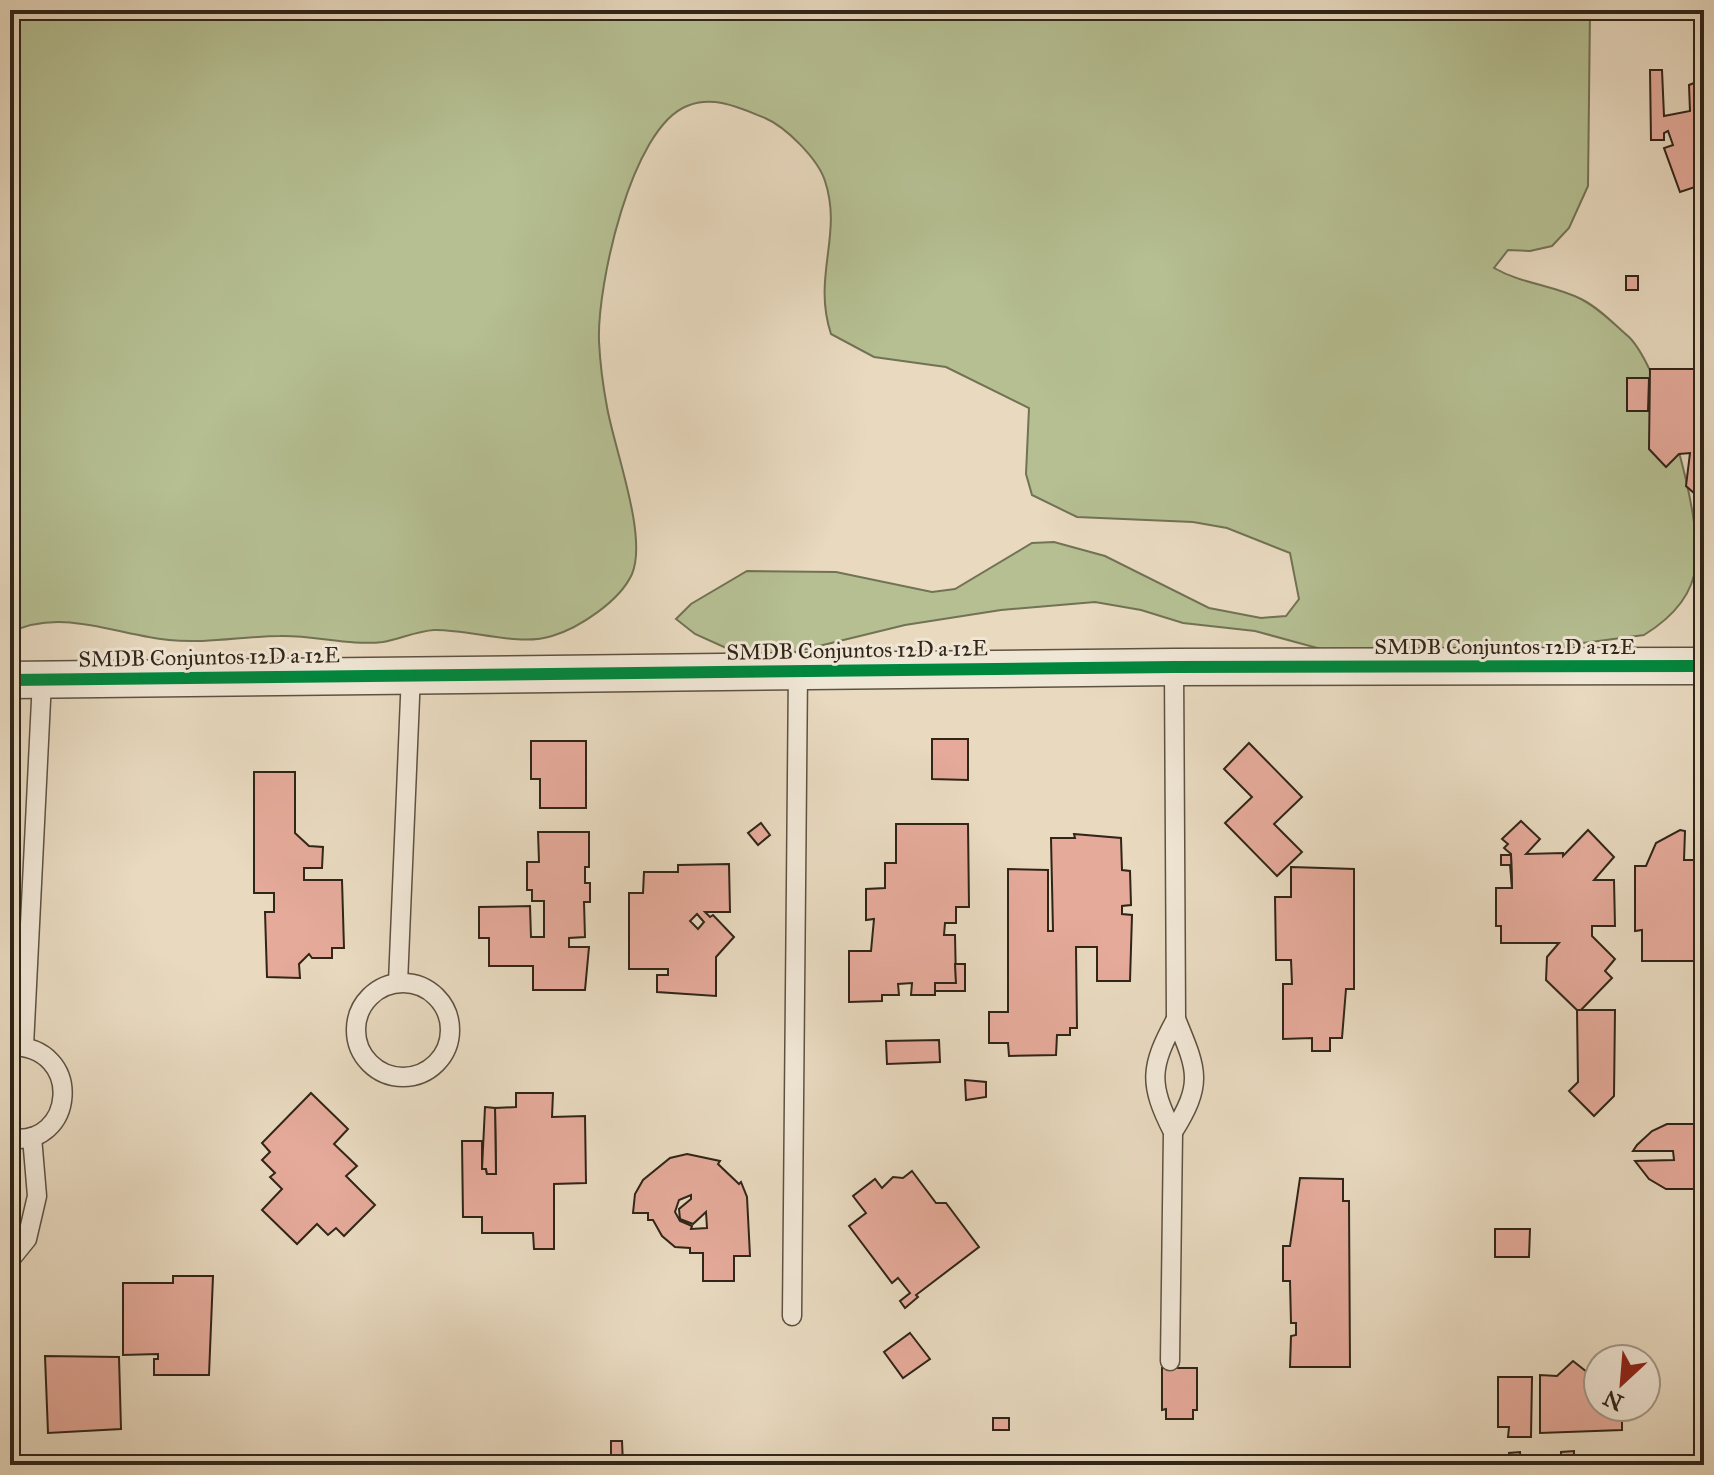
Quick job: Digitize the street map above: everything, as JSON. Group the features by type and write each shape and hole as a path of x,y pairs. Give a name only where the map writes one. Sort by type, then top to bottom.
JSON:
{"street":[{"name":"SMDB Conjuntos 12D a 12E","path":"26,680 798,670 1704,666"}],"lane":[{"path":"1173,1132 1190,1106 1197,1082 1196,1067 1176,1019 1174,667"},
{"path":"792,1316 798,670"},
{"path":"398,983 411,674"},
{"path":"10,1138 32,1137 46,1129 63,1104 64,1088 51,1060 17,1046 26,680"},
{"path":"398,983 427,989 447,1011 451,1026 445,1054 422,1074 408,1078 379,1072 359,1050 355,1035 361,1006 383,986 398,983"},
{"path":"1170,1361 1173,1132 1160,1107 1152,1074 1161,1047 1176,1019"},
{"path":"10,1260 27,1239 37,1196 32,1137"}],"green space":[{"path":"10,10 1590,10 1588,186 1569,228 1552,246 1530,251 1508,250 1494,268 1588,303 1629,337 1642,354 1666,411 1686,481 1696,542 1694,576 1679,606 1644,635 1437,662 1321,649 1255,631 1183,623 1141,610 1095,602 1001,610 905,625 778,656 756,657 735,652 695,634 676,619 691,604 747,571 836,572 932,592 955,589 1032,543 1054,542 1105,556 1209,608 1261,618 1286,616 1299,599 1290,553 1227,528 1193,522 1077,517 1032,495 1026,474 1029,408 946,367 874,357 831,334 825,293 830,201 821,172 800,145 773,122 736,107 707,102 687,106 667,120 649,144 621,211 611,248 600,316 600,357 607,407 633,515 636,558 626,584 598,612 563,632 524,640 434,630 370,643 280,636 183,641 68,622 48,622 10,633"}],"building":[{"path":"1650,70 1662,70 1664,116 1690,111 1689,85 1704,79 1704,184 1680,192 1664,148 1673,145 1668,131 1664,133 1664,140 1651,140"},
{"path":"1626,276 1638,276 1638,290 1626,290"},
{"path":"1650,369 1704,369 1704,502 1686,486 1690,453 1679,454 1666,467 1649,449"},
{"path":"1627,378 1649,378 1648,411 1627,411"},
{"path":"932,739 968,739 968,780 932,779"},
{"path":"531,741 586,741 586,808 540,808 540,779 531,779"},
{"path":"1249,743 1302,797 1274,824 1302,852 1277,876 1225,823 1252,797 1224,769"},
{"path":"254,772 295,772 295,833 309,846 323,847 322,868 304,868 304,880 342,880 344,948 332,948 332,958 312,958 309,954 299,964 300,978 267,977 265,912 274,912 274,893 254,893"},
{"path":"1521,821 1540,839 1526,854 1563,853 1563,856 1588,830 1614,857 1594,880 1614,880 1615,926 1592,926 1592,936 1615,959 1605,971 1612,978 1579,1012 1546,980 1547,957 1559,943 1501,943 1501,926 1496,926 1496,888 1512,888 1511,854 1504,848 1508,844 1502,839"},
{"path":"761,823 770,835 758,845 748,833"},
{"path":"896,824 968,824 969,907 956,907 956,923 945,923 944,935 955,935 956,983 935,983 935,995 911,995 912,983 898,984 899,995 882,995 882,1001 849,1002 849,951 871,951 874,919 866,920 866,889 885,888 885,863 896,863"},
{"path":"1680,830 1685,831 1684,860 1704,860 1704,980 1696,982 1695,961 1642,961 1642,930 1635,931 1635,866 1646,866 1656,843"},
{"path":"538,832 589,832 589,867 585,867 585,883 590,883 590,902 584,902 585,937 569,938 569,947 589,947 585,990 533,990 533,966 489,966 489,938 479,938 479,907 530,906 531,937 544,937 544,901 532,901 532,890 527,890 527,862 539,862"},
{"path":"1074,834 1121,838 1122,870 1130,871 1131,905 1122,906 1122,914 1132,915 1130,981 1097,981 1097,947 1076,947 1077,1028 1070,1028 1070,1035 1057,1035 1056,1055 1009,1056 1008,1043 989,1043 989,1012 1008,1012 1008,869 1048,870 1048,931 1053,931 1051,838 1075,838"},
{"path":"1501,855 1511,855 1512,888 1510,865 1501,865"},
{"path":"729,864 730,912 705,912 710,917 713,915 734,937 716,957 716,996 657,992 657,975 668,975 668,969 629,969 629,893 643,893 644,872 678,872 678,865","holes":["697,914 704,922 698,929 690,921"]},
{"path":"1291,867 1354,869 1354,989 1346,989 1342,1038 1330,1038 1330,1051 1312,1051 1312,1038 1283,1039 1283,984 1292,984 1291,960 1276,960 1275,897 1291,897"},
{"path":"10,937 18,938 17,1023 10,1024"},
{"path":"955,964 965,964 965,991 935,991 935,983 956,983"},
{"path":"1577,1010 1615,1010 1614,1096 1594,1116 1569,1091 1578,1082"},
{"path":"939,1040 940,1062 887,1064 886,1041"},
{"path":"965,1080 986,1082 986,1097 966,1100"},
{"path":"311,1093 348,1129 334,1144 357,1166 346,1176 375,1205 344,1236 336,1228 328,1235 317,1224 297,1244 262,1210 282,1189 270,1177 275,1173 262,1160 270,1152 262,1143"},
{"path":"516,1093 553,1093 552,1117 585,1116 586,1183 554,1184 554,1249 534,1249 533,1233 482,1233 482,1217 463,1217 462,1141 482,1141 482,1169 486,1169 487,1174 496,1174 495,1108 516,1107"},
{"path":"485,1107 495,1108 496,1174 487,1174 486,1169 482,1169"},
{"path":"1667,1124 1704,1124 1704,1189 1666,1189 1649,1179 1635,1161 1674,1160 1673,1151 1633,1151 1652,1131"},
{"path":"687,1154 720,1161 718,1164 739,1184 741,1182 747,1197 750,1256 734,1256 734,1281 703,1281 703,1253 690,1253 690,1248 675,1247 662,1236 653,1220 648,1220 648,1213 633,1213 635,1194 643,1180 670,1158","holes":["691,1195 691,1199 679,1209 680,1219 693,1224 706,1212 707,1228 691,1229 692,1226 680,1221 675,1212 679,1200"]},
{"path":"912,1171 936,1203 946,1203 979,1247 916,1295 918,1297 905,1308 900,1301 910,1293 898,1278 892,1283 849,1226 866,1213 853,1196 875,1179 882,1188 893,1177 903,1178"},
{"path":"1300,1178 1343,1179 1343,1201 1349,1201 1350,1367 1290,1367 1291,1336 1296,1335 1296,1323 1291,1323 1290,1281 1283,1281 1283,1246 1290,1246"},
{"path":"1495,1229 1530,1229 1529,1257 1495,1257"},
{"path":"173,1276 213,1276 209,1375 154,1375 154,1359 158,1359 158,1354 123,1355 123,1283 173,1283"},
{"path":"910,1333 930,1359 903,1378 884,1352"},
{"path":"45,1356 119,1357 121,1429 48,1433"},
{"path":"1573,1361 1582,1368 1582,1423 1622,1423 1622,1430 1540,1433 1540,1375 1557,1376"},
{"path":"1162,1368 1197,1368 1197,1410 1193,1410 1193,1419 1166,1419 1166,1409 1162,1410"},
{"path":"1498,1377 1532,1377 1531,1437 1508,1437 1509,1427 1498,1427"},
{"path":"993,1418 1009,1418 1009,1430 993,1430"},
{"path":"611,1441 622,1441 623,1465 611,1465"},
{"path":"1574,1451 1574,1465 1561,1465 1561,1452"},
{"path":"1520,1452 1521,1465 1510,1465 1509,1453"}],"cycle path":[{"path":"10,680 1174,667 1704,666"}]}
